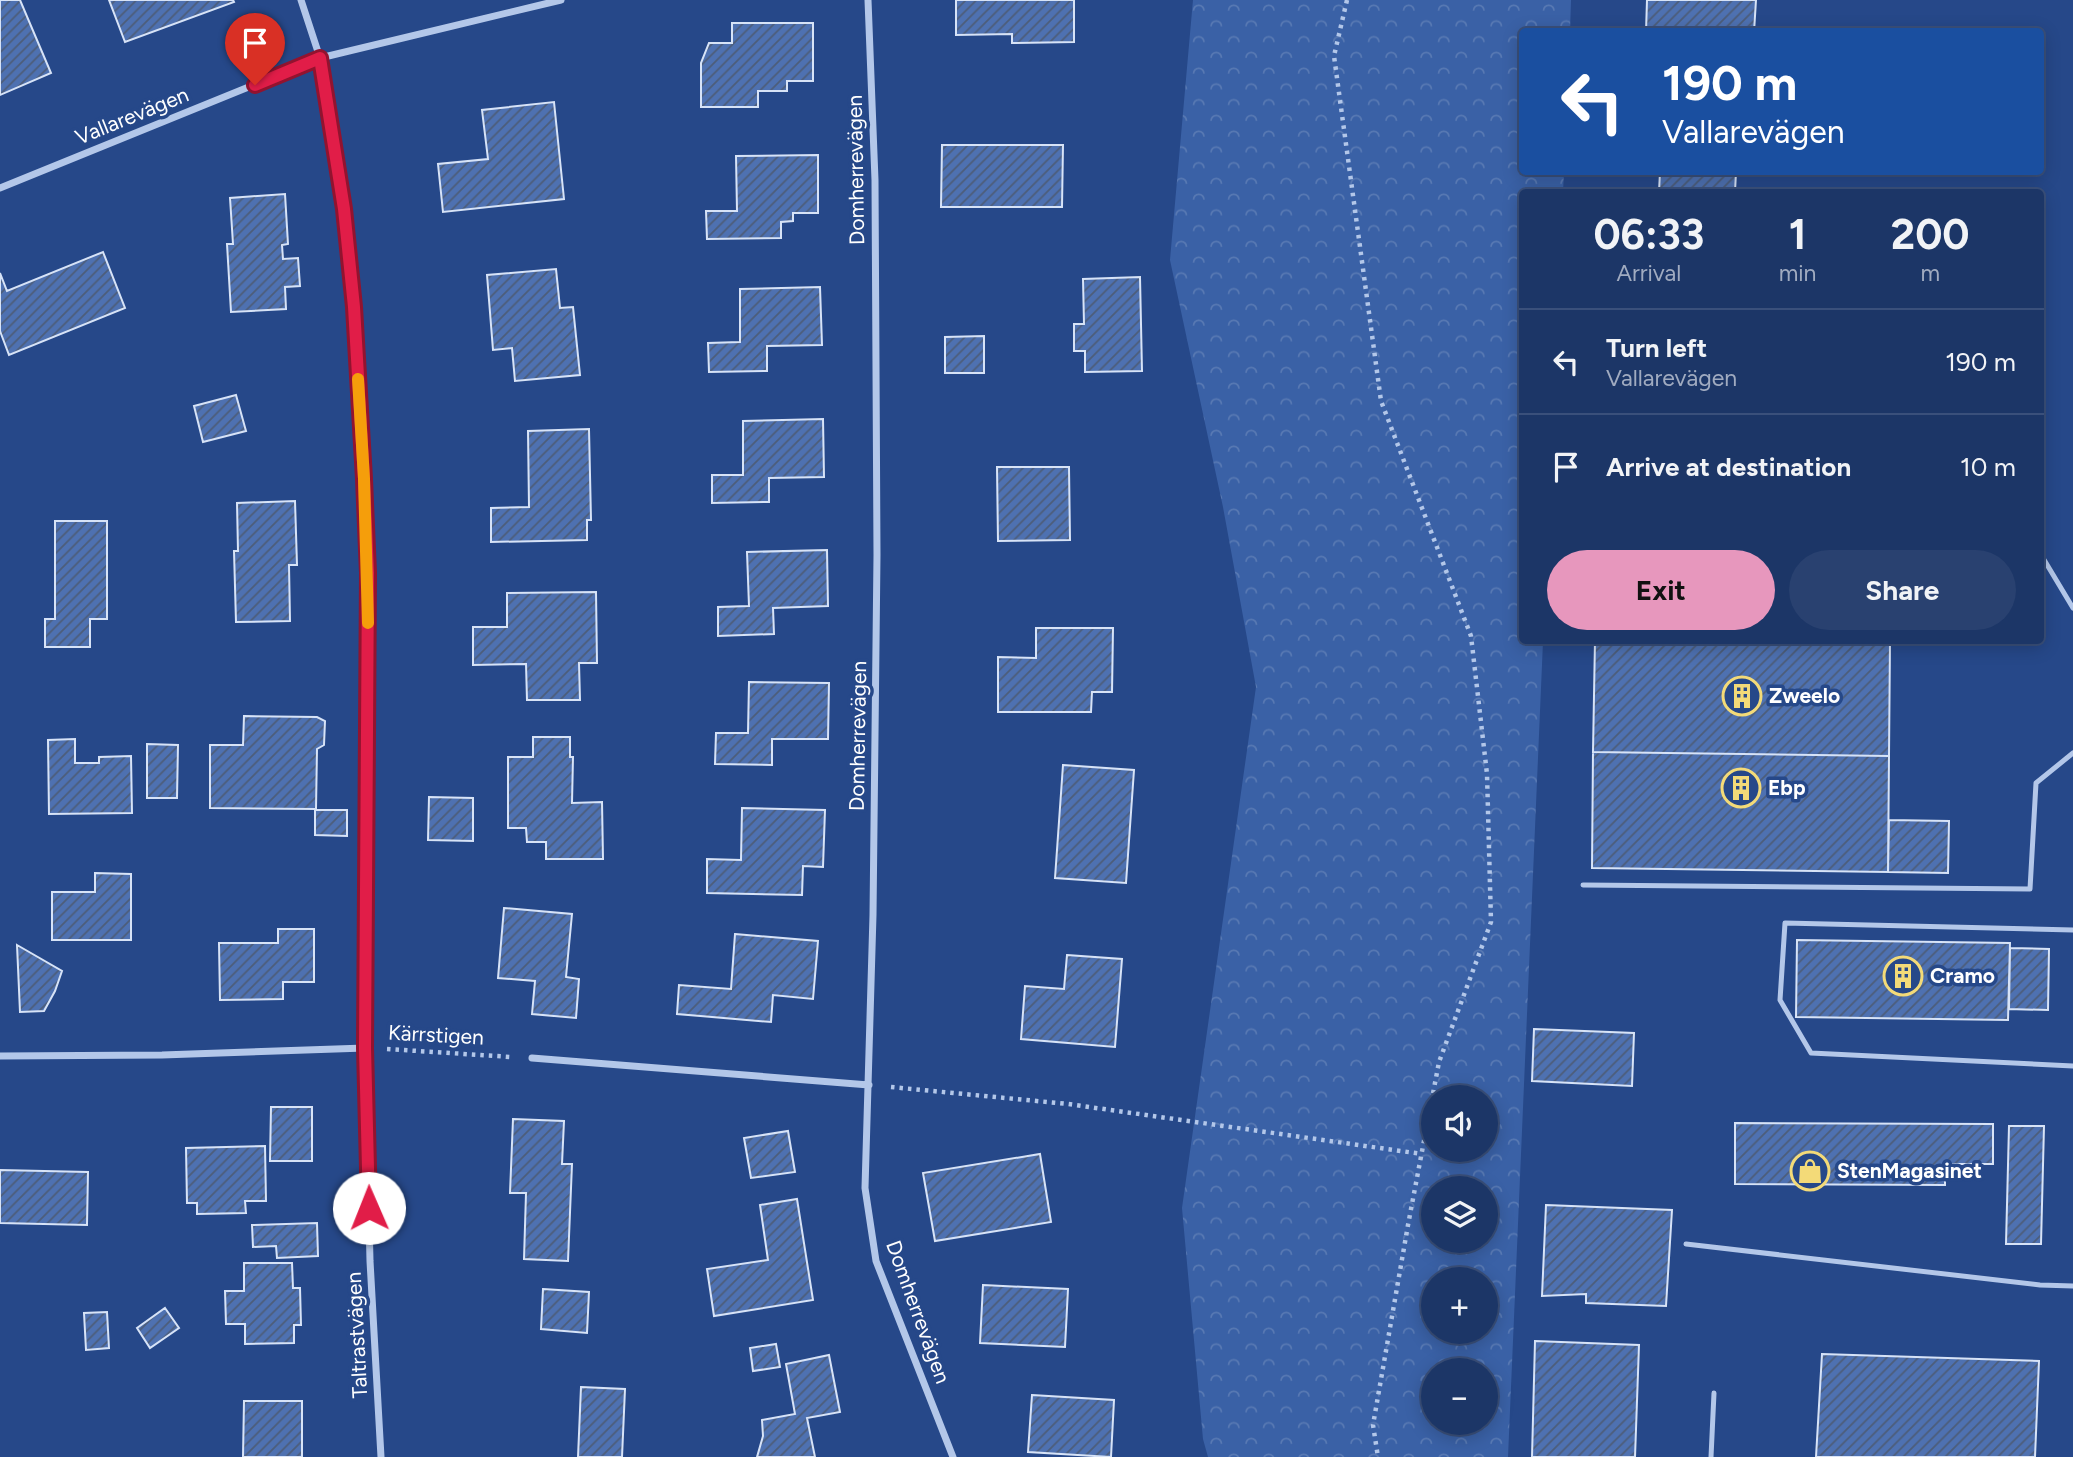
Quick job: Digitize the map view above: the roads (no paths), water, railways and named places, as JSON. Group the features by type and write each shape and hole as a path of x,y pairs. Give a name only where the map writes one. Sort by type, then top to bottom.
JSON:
{"street":[{"name":"Taltrastvägen","path":"301,0 320,58 344,209 354,307 364,479 368,656 365,1048 370,1261 381,1457"},
{"name":"Vallarevägen","path":"0,188 320,58 561,0"},
{"name":"Domherrevägen","path":"868,0 875,180 877,541 873,915 864,1188 876,1261 953,1457"},
{"name":"Kärrstigen","path":"0,1056 162,1055 365,1048"},
{"path":"532,1058 869,1085"}],"lane":[{"path":"2044,560 2073,608"},
{"path":"1583,885 2030,889 2036,783 2073,753"},
{"path":"2073,930 1785,923 1780,1000 1811,1052 2073,1066"},
{"path":"1686,1244 2040,1285 2073,1286"},
{"path":"1710,1457 1714,1393"}],"place":[{"name":"Zweelo","path":"1742,696"},
{"name":"Ebp","path":"1741,788"},
{"name":"Cramo","path":"1903,976"},
{"name":"StenMagasinet","path":"1810,1171"}]}
